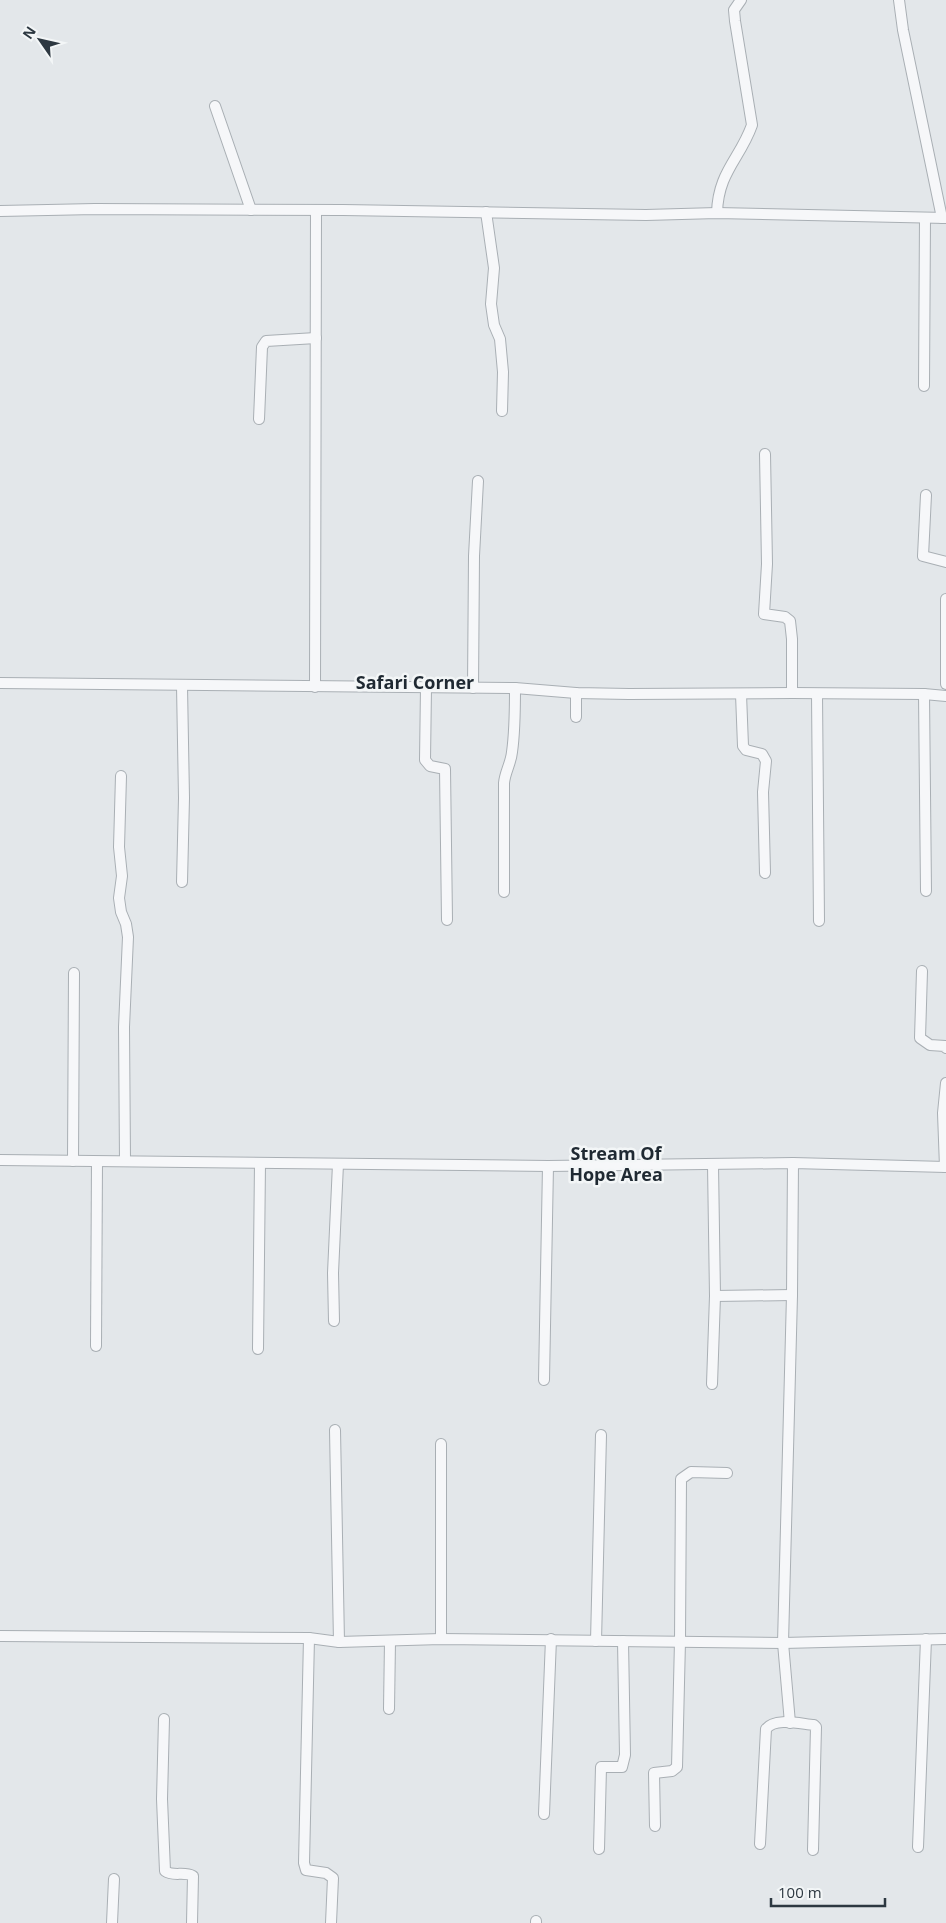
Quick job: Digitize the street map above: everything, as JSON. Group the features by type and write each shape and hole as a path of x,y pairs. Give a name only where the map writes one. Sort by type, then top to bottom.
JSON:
{"street":[{"path":"718,213 718,198 722,184 730,164 748,138 752,125 735,21 734,10 740,0"},
{"path":"0,211 96,209 316,210 646,215 718,213 944,218 903,30 899,0"},
{"path":"215,106 251,210"},
{"path":"316,210 316,687"},
{"path":"486,212 494,268 491,304 494,325 500,339 503,372 502,411"},
{"path":"924,386 926,218"},
{"path":"259,419 262,347 266,341 316,338"},
{"path":"765,454 767,564 764,614 785,617 790,621 792,693"},
{"path":"473,688 474,556 478,480"},
{"path":"926,495 923,556 946,562"},
{"path":"946,599 946,684"},
{"path":"0,683 515,688 576,693 924,694 946,696"},
{"path":"182,686 184,798 182,882"},
{"path":"426,687 424,760 430,766 445,769 447,920"},
{"path":"504,892 504,783 505,774 510,764 514,736 515,688"},
{"path":"576,693 576,717"},
{"path":"741,694 743,746 746,750 762,754 766,762 763,792 766,873"},
{"path":"817,694 819,921"},
{"path":"924,694 926,892"},
{"path":"120,776 119,847 122,876 119,898 120,912 126,924 128,937 124,1027 125,1161"},
{"path":"922,971 920,1038 928,1044 944,1046 946,1048"},
{"path":"73,1161 74,973"},
{"path":"0,1160 548,1166 793,1163 945,1167 943,1113 946,1084"},
{"path":"96,1346 97,1162"},
{"path":"258,1349 260,1163"},
{"path":"790,1723 783,1643 792,1295 793,1163"},
{"path":"334,1321 338,1164"},
{"path":"712,1384 715,1296 713,1165"},
{"path":"544,1380 548,1166"},
{"path":"715,1296 792,1295"},
{"path":"335,1430 339,1642"},
{"path":"596,1641 601,1435"},
{"path":"441,1444 441,1638"},
{"path":"655,1826 654,1773 672,1771 677,1767 680,1642 680,1479 691,1472 727,1473"},
{"path":"0,1636 309,1638 339,1642 441,1638 783,1643 946,1639"},
{"path":"309,1638 304,1862 306,1870 326,1874 333,1878 331,1923"},
{"path":"544,1814 551,1639"},
{"path":"918,1847 926,1639"},
{"path":"389,1709 390,1641"},
{"path":"599,1849 601,1766 622,1767 625,1755 623,1641"},
{"path":"164,1719 162,1799 165,1871 170,1874 188,1874 193,1876 192,1923"},
{"path":"760,1844 765,1733 769,1725 790,1723 814,1725 816,1727 813,1850"},
{"path":"112,1923 114,1879"}],"district":[{"name":"Safari Corner","path":"415,682"},
{"name":"Stream Of Hope Area","path":"616,1163"}]}
